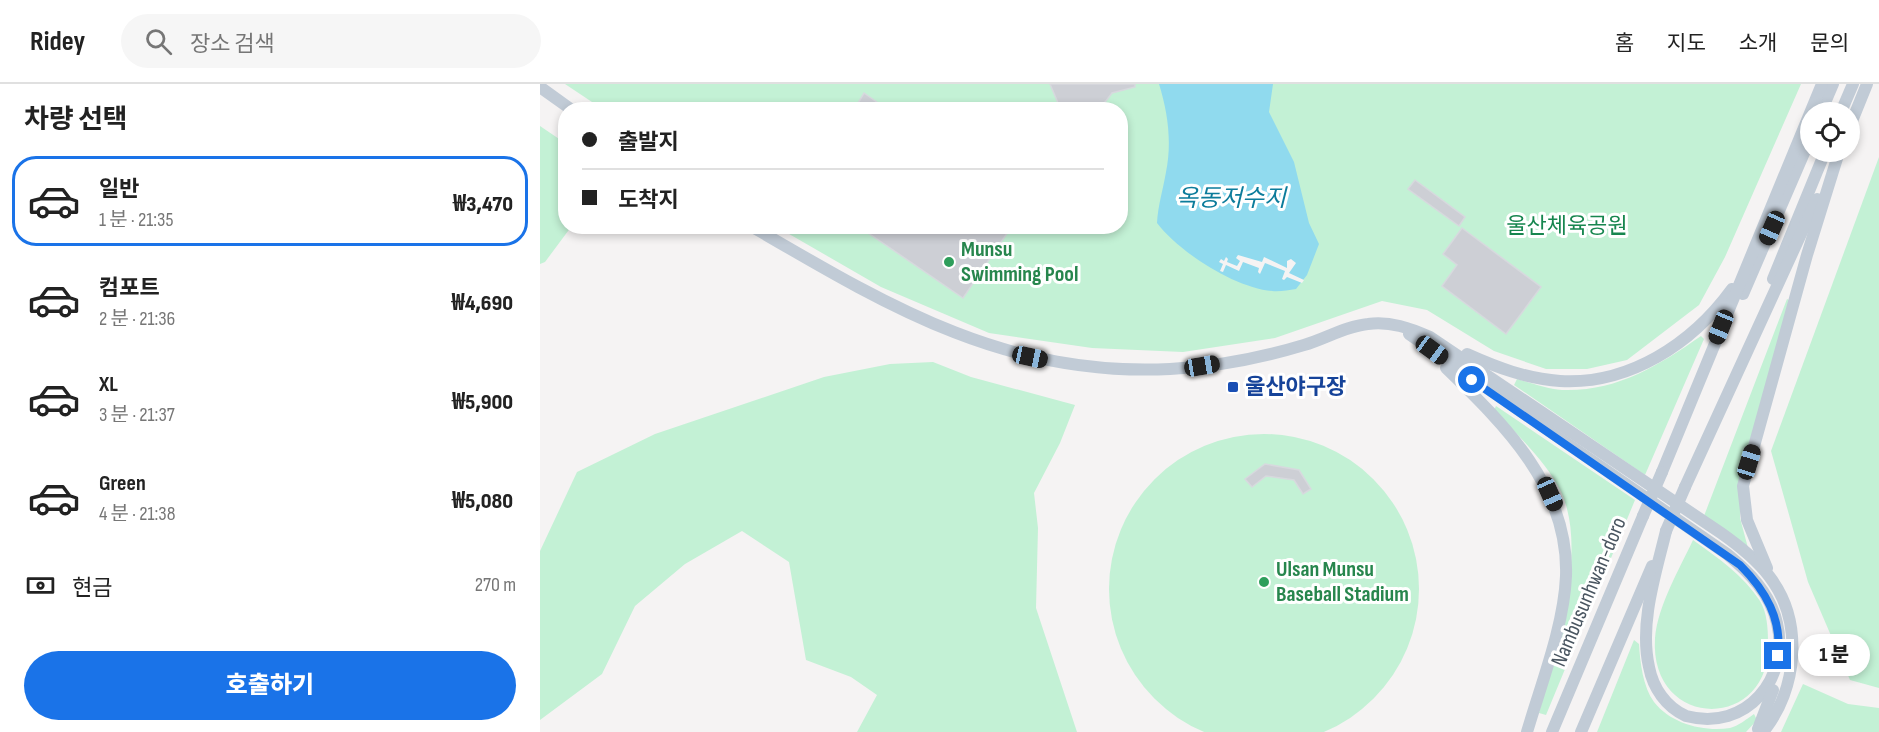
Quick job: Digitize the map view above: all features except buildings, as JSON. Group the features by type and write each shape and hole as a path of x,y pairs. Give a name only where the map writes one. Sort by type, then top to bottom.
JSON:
{"main road":[{"path":"1662,472 1822,84"},
{"path":"1825,102 1833,84"},
{"path":"1845,102 1852,84"},
{"path":"1860,102 1867,84"},
{"path":"540,87 561,102"},
{"name":"Nambusunhwan-doro","path":"1552,732 1662,472 1800,162"},
{"path":"1581,732 1821,162"},
{"path":"1685,487 1834,162"},
{"path":"1763,732 1779,709 1786,691 1792,657 1791,624 1780,593 1751,532 1744,506 1743,486 1807,255 1836,162"},
{"path":"766,234 936,326 991,348 1077,366 1145,370 1202,366 1282,351 1369,324 1389,324 1410,328 1488,363 1526,376 1559,381 1609,377 1639,367 1685,338 1721,303 1746,265"},
{"path":"1389,324 1402,330 1740,565 1761,587 1777,622 1779,645 1776,671 1767,709 1755,732"},
{"path":"1402,330 1458,380 1519,446 1545,483 1555,506 1565,554 1566,578 1558,623 1527,732"},
{"path":"1430,337 1735,543 1760,566 1780,593"},
{"path":"1666,531 1651,598 1647,637 1648,665 1662,696 1675,710 1694,720 1708,723 1732,720 1761,700 1776,671"}],"green space":[{"name":"울산체육공원","path":"565,84 1801,84 1725,257 1699,305 1627,360 1587,369 1546,369 1494,351 1427,310 1382,301 1275,338 1183,352 1092,348 989,333 881,287 789,234 1128,234 1128,102 592,102"},
{"path":"540,126 558,138 558,234 566,234 545,262 540,264"},
{"path":"1879,157 1879,688 1850,680 1808,582 1771,451"},
{"path":"1787,299 1791,301 1740,482 1740,518 1748,548 1704,516"},
{"path":"1701,336 1704,339 1645,475 1514,385 1517,379 1562,390 1600,387 1652,367"},
{"path":"933,362 971,377 1075,405 1060,443 1034,493 1038,528 1036,608 1077,732 857,732 877,695 851,677 806,660 789,562 742,531 685,564 635,606 602,674 540,720 540,551 577,472 655,434 824,377 890,364"},
{"path":"1496,406 1635,500 1546,715 1539,713 1560,632 1570,572 1569,516 1555,481 1530,449 1494,410"},
{"name":"Ulsan Munsu Baseball Stadium","path":"1249,435 1279,435 1309,441 1337,452 1362,469 1384,491 1401,516 1412,544 1418,574 1416,619 1401,662 1374,699 1350,718 1320,733 1208,733 1191,726 1154,699 1135,675 1116,634 1110,604 1110,574 1116,544 1127,516 1144,491 1166,469 1191,452 1219,441"},
{"path":"1693,540 1712,553 1746,583 1760,601 1766,615 1768,641 1764,671 1752,692 1733,705 1711,709 1689,704 1671,691 1658,669 1655,638 1660,613"},
{"path":"1634,640 1639,644 1643,674 1650,696 1669,716 1689,725 1710,729 1733,727 1754,714 1757,720 1746,732 1597,732"},
{"path":"1803,684 1848,704 1879,708 1879,732 1781,732"}],"water":[{"name":"옥동저수지","path":"1159,84 1273,84 1269,112 1294,162 1309,223 1319,244 1307,275 1296,289 1275,291 1257,288 1225,276 1193,256 1157,223 1169,150 1167,117"}],"pier":[{"path":"1238,255 1262,262 1264,257 1287,268 1287,261 1291,259 1296,263 1289,273 1304,280 1302,283 1287,277 1284,280 1282,279 1285,271 1265,263 1260,274 1259,268 1243,262 1239,271 1226,265 1223,272 1220,271 1223,264 1219,262 1221,259 1224,261 1226,257 1227,262 1237,266 1240,261 1236,258"}],"place":[{"name":"Munsu Swimming Pool","path":"949,262"},
{"name":"울산야구장","path":"1233,387"},
{"name":"Ulsan Munsu Baseball Stadium","path":"1264,582"}],"route":[{"path":"1472,380 1740,565 1761,587 1773,610 1779,633 1778,656"}]}
